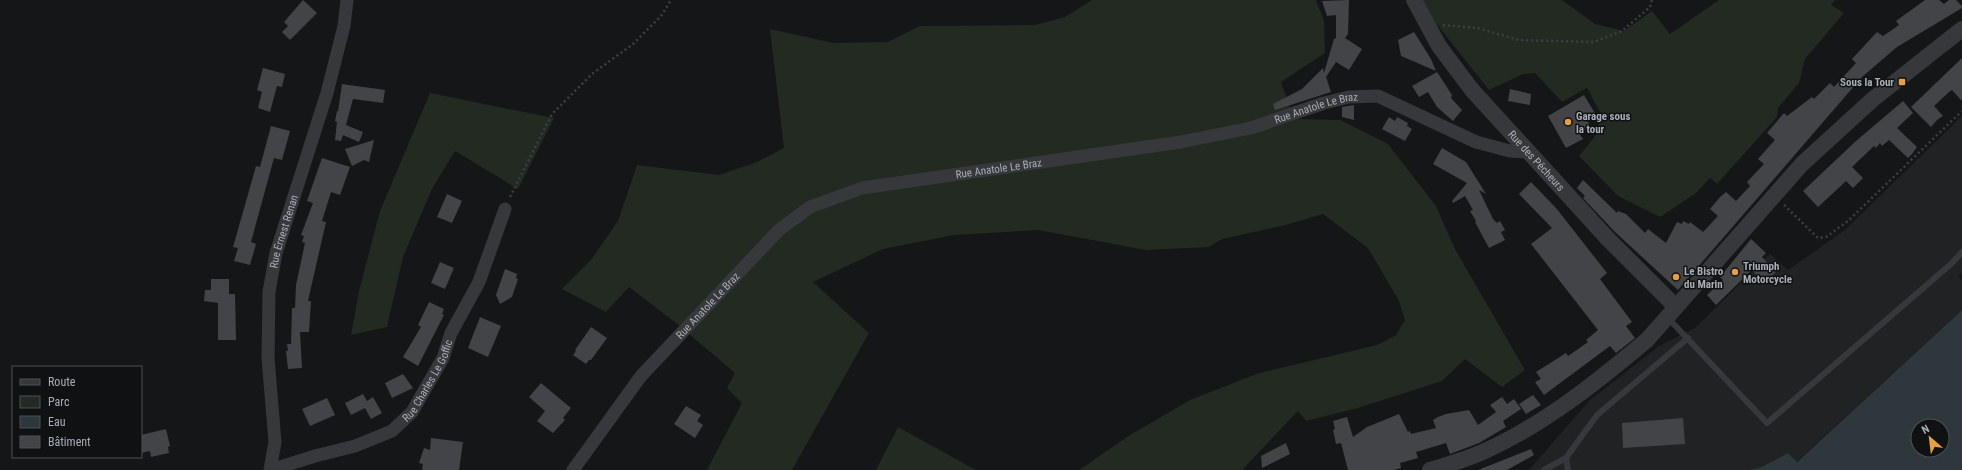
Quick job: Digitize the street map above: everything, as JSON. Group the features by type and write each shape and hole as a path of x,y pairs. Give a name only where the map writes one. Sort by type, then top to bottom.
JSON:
{"street":[{"name":"Rue Ernest Renan","path":"271,470 275,442 268,358 269,292 276,253 331,80 344,26 347,0"},
{"name":"Rue des Pêcheurs","path":"1414,0 1439,46 1472,90 1608,239 1672,312"},
{"path":"1430,470 1487,450 1510,438 1578,396 1647,340 1802,164 1872,100 1962,29"},
{"name":"Rue Anatole Le Braz","path":"574,470 641,376 779,230 810,207 862,188 1181,142 1251,128 1324,103 1349,97 1378,96 1476,142 1510,151 1528,152"},
{"name":"Rue Charles Le Goffic","path":"271,470 315,456 355,446 392,431 412,412 442,358 451,333 479,282 504,209"}],"lane":[{"path":"1672,312 1688,338 1767,423 1951,264 1962,252"},
{"path":"1544,470 1566,458 1597,415 1688,338"},
{"path":"1566,458 1568,470"}],"path":[{"path":"504,209 526,161 552,114 592,74 633,44 661,16 671,0"},
{"path":"1429,28 1445,25 1477,28 1519,40 1594,42 1622,31 1650,7 1652,0"},
{"path":"1774,195 1818,238 1826,237 1848,221 1962,111"}],"shaded area":[{"path":"1962,116 1962,272 1958,276 1962,281 1962,310 1796,462 1788,453 1759,468 1748,470 1529,470 1589,401 1659,346 1695,328 1770,254 1788,270 1845,230"}],"green space":[{"path":"1092,0 1316,0 1324,21 1325,53 1281,82 1294,119 1340,120 1388,144 1436,206 1455,249 1525,370 1502,387 1465,359 1442,381 1358,408 1306,421 1298,411 1242,470 1079,470 1130,435 1190,400 1259,373 1377,345 1396,335 1405,320 1399,301 1368,248 1323,214 1286,225 1222,239 1209,247 1146,250 1038,230 954,235 883,249 813,282 869,333 792,470 707,470 742,403 727,388 735,373 676,323 629,287 606,312 562,289 591,260 618,221 637,165 719,175 757,162 784,148 770,29 834,43 888,42 920,26 1035,25 1065,17"},
{"path":"1423,0 1562,0 1595,24 1624,31 1652,11 1670,34 1719,0 1835,0 1831,5 1844,13 1805,59 1799,83 1778,108 1777,117 1717,184 1710,178 1696,193 1660,217 1618,196 1579,156 1596,135 1601,114 1587,88 1562,102 1535,73 1523,74 1489,90 1431,17"},
{"path":"430,93 554,118 518,189 455,151 432,189 403,257 387,327 351,335 359,291 380,211"},
{"path":"898,427 976,470 876,470"}],"water":[{"path":"1962,310 1962,470 1748,470 1759,468 1788,453 1797,462"}],"building":[{"path":"303,0 317,13 290,40 282,32 288,26 284,22"},
{"path":"1349,0 1348,34 1345,38 1362,49 1349,70 1336,62 1326,77 1331,92 1275,110 1273,104 1302,89 1323,68 1324,73 1334,39 1336,38 1336,15 1327,16 1322,1"},
{"path":"1925,0 1939,0 1944,4 1949,0 1956,0 1962,8 1897,47 1862,77 1678,290 1615,232 1583,198 1585,196 1577,188 1583,180 1617,213 1618,211 1626,214 1645,233 1648,229 1666,243 1677,222 1682,224 1683,221 1689,224 1690,222 1703,232 1718,216 1710,209 1720,197 1726,192 1736,201 1750,186 1747,182 1764,164 1758,159 1775,140 1767,133 1784,113 1787,116 1812,97 1814,99 1830,83 1834,87 1856,63 1852,59 1877,32 1883,36 1899,25 1896,21"},
{"path":"1414,32 1431,59 1436,71 1401,56 1398,40"},
{"path":"1962,58 1962,101 1952,90 1949,92 1934,106 1943,116 1931,127 1911,107"},
{"path":"263,68 285,74 282,87 277,86 270,112 258,108 262,92 257,90"},
{"path":"1437,72 1452,95 1451,98 1462,110 1453,121 1437,107 1428,92 1419,97 1412,86"},
{"path":"342,84 385,90 383,103 353,99 346,125 363,132 359,142 343,135 341,141 335,140 337,122 335,121"},
{"path":"1510,89 1531,94 1530,105 1508,101"},
{"path":"1584,95 1596,115 1587,120 1591,127 1579,133 1583,139 1566,148 1548,116"},
{"path":"1903,101 1913,113 1897,128 1917,147 1912,154 1908,158 1889,140 1882,146 1880,143 1876,148 1874,146 1852,167 1863,178 1853,188 1846,181 1818,207 1803,191 1856,141"},
{"path":"1354,105 1354,120 1342,117 1342,107"},
{"path":"1389,117 1395,121 1397,117 1408,123 1407,126 1412,129 1405,141 1382,129"},
{"path":"271,126 290,131 282,160 274,158 251,242 256,244 250,265 234,261 238,248 233,247 256,166 260,167"},
{"path":"374,140 369,162 364,160 352,166 345,149"},
{"path":"1442,148 1466,162 1486,194 1479,190 1493,219 1497,223 1500,221 1505,230 1501,232 1505,240 1489,248 1475,222 1476,221 1470,211 1473,210 1465,196 1453,203 1452,201 1467,183 1433,164"},
{"path":"322,158 350,167 340,195 331,192 322,221 326,222 308,301 311,301 309,332 300,332 302,368 288,369 286,351 288,351 287,344 291,344 292,308 295,308 296,285 305,243 302,242 304,236 301,235 313,203 307,201"},
{"path":"1531,182 1556,208 1607,273 1600,279 1632,322 1626,326 1635,338 1616,353 1610,346 1544,395 1535,382 1541,379 1536,372 1566,353 1568,356 1588,342 1586,340 1598,330 1531,244 1552,228 1519,194"},
{"path":"447,194 462,201 452,223 437,217"},
{"name":"Triumph Motorcycle","path":"1751,239 1766,253 1762,257 1776,272 1764,283 1752,270 1716,305 1707,295 1723,280 1720,277"},
{"path":"440,262 454,268 445,289 431,283"},
{"path":"505,269 517,274 516,278 518,279 512,297 500,304 496,295"},
{"path":"211,279 229,279 229,294 235,294 236,340 218,340 218,303 204,301 205,290 211,290"},
{"path":"429,302 444,309 442,314 444,315 418,366 403,357 421,327 418,325"},
{"path":"480,317 501,326 488,357 468,348"},
{"path":"591,327 607,338 591,360 589,360 586,364 573,355"},
{"path":"403,374 413,388 392,398 385,383"},
{"path":"541,383 571,408 563,418 565,420 553,433 537,421 545,411 529,397"},
{"path":"363,394 367,401 373,397 382,413 371,419 365,408 351,415 345,403"},
{"path":"1533,395 1541,405 1526,414 1519,404"},
{"path":"1502,397 1507,404 1514,399 1521,409 1503,421 1506,427 1479,443 1450,454 1446,443 1416,452 1418,458 1400,463 1401,468 1393,470 1348,470 1341,443 1336,444 1333,421 1347,417 1353,437 1367,427 1399,414 1408,432 1410,431 1411,434 1436,428 1433,420 1438,417 1469,410 1478,425 1496,412 1490,405"},
{"path":"327,398 335,415 310,426 302,409"},
{"path":"686,406 701,415 697,421 703,425 695,438 674,424"},
{"path":"1683,418 1685,444 1623,448 1622,423"},
{"path":"166,429 170,446 168,447 169,453 151,457 150,451 142,453 142,435"},
{"path":"431,438 463,442 459,470 422,470 423,464 419,463 424,448 430,450"},
{"path":"1286,443 1290,454 1262,468 1261,456"},
{"path":"1531,449 1534,455 1507,470 1478,470"}],"place":[{"name":"Sous la Tour","path":"1902,82"},
{"name":"Garage sous la tour","path":"1568,122"},
{"name":"Triumph Motorcycle","path":"1735,272"},
{"name":"Le Bistro du Marin","path":"1676,277"}]}
